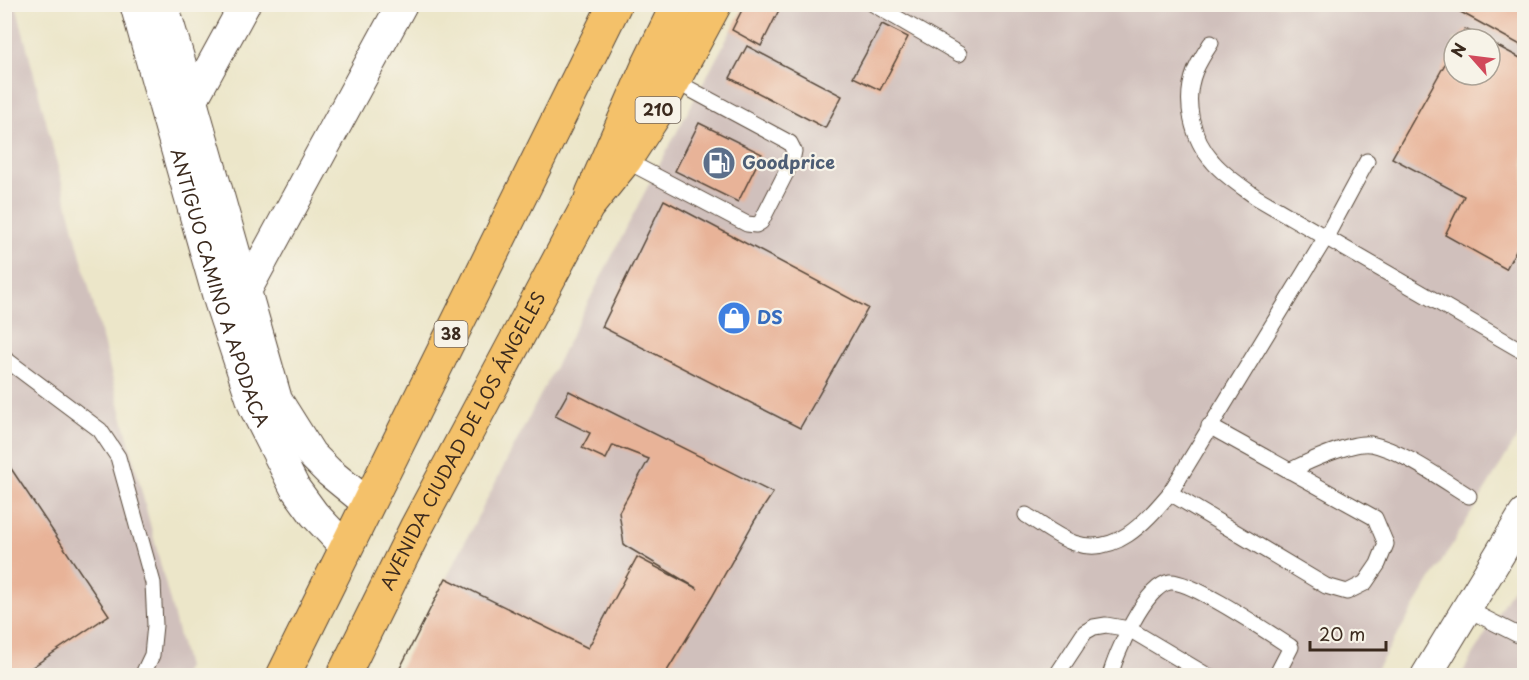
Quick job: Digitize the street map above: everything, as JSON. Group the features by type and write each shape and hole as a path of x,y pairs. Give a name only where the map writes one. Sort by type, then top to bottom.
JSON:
{"main road":[{"name":"38","path":"282,672 615,4"},
{"path":"661,75 678,4"},
{"name":"210","path":"618,155 661,75 715,4"},
{"name":"AVENIDA CIUDAD DE LOS ÁNGELES","path":"343,675 416,528 587,207 618,155"}],"street":[{"name":"ANTIGUO CAMINO A APODACA","path":"135,4 219,302 254,407 294,488 314,514 345,547"},
{"name":"ANTIGUO CAMINO A APODACA","path":"163,4 277,400 293,429 311,454 367,503"},
{"path":"192,102 245,4"},
{"path":"246,291 402,4"},
{"path":"1426,675 1524,514"}],"lane":[{"path":"873,4 959,54"},
{"path":"1211,43 1195,71 1190,92 1190,111 1201,146 1212,162 1249,192 1516,348 1524,350"},
{"path":"618,155 747,224 756,225 761,222 792,161 794,151 790,143 661,75"},
{"path":"1026,515 1072,542 1092,547 1114,543 1150,516 1170,493 1326,237 1366,161"},
{"path":"4,358 100,430 118,458 153,583 155,626 152,655 142,675"},
{"path":"1170,493 1326,586 1347,592 1365,583 1378,564 1386,544 1375,518 1209,426"},
{"path":"1289,471 1326,454 1370,444 1397,454 1469,496"},
{"path":"1110,675 1129,629 1157,589 1167,582 1178,582 1209,598 1291,647 1276,675"},
{"path":"1467,609 1524,638"},
{"path":"1056,675 1085,632 1094,627 1106,625 1129,629 1208,675"}],"shaded area":[{"path":"4,5 16,5 187,667 182,675 5,675"},
{"path":"745,5 1524,5 1524,426 1373,675 396,676 649,184"},
{"path":"1524,569 1524,675 1461,675"}],"building":[{"path":"745,4 782,4 761,46 732,30"},
{"path":"1446,4 1524,4 1524,47 1502,35 1502,27 1488,27"},
{"path":"882,24 908,37 880,90 853,77"},
{"path":"747,46 842,96 825,128 730,78"},
{"path":"1502,48 1524,60 1524,91 1520,99 1524,101 1524,235 1506,269 1445,235 1464,196 1392,158 1442,69 1442,87 1502,87"},
{"name":"Goodprice","path":"699,123 762,154 738,202 675,171"},
{"name":"DS","path":"664,200 868,308 800,428 602,327"},
{"path":"569,391 773,493 755,520 712,597 664,676 396,676 446,578 588,648 637,557 698,589 624,545 619,512 649,459 613,445 606,459 582,448 590,433 555,416"},
{"path":"4,458 109,615 19,676 4,676"}],"place":[{"name":"Goodprice","path":"719,163"},
{"name":"DS","path":"734,318"}]}
